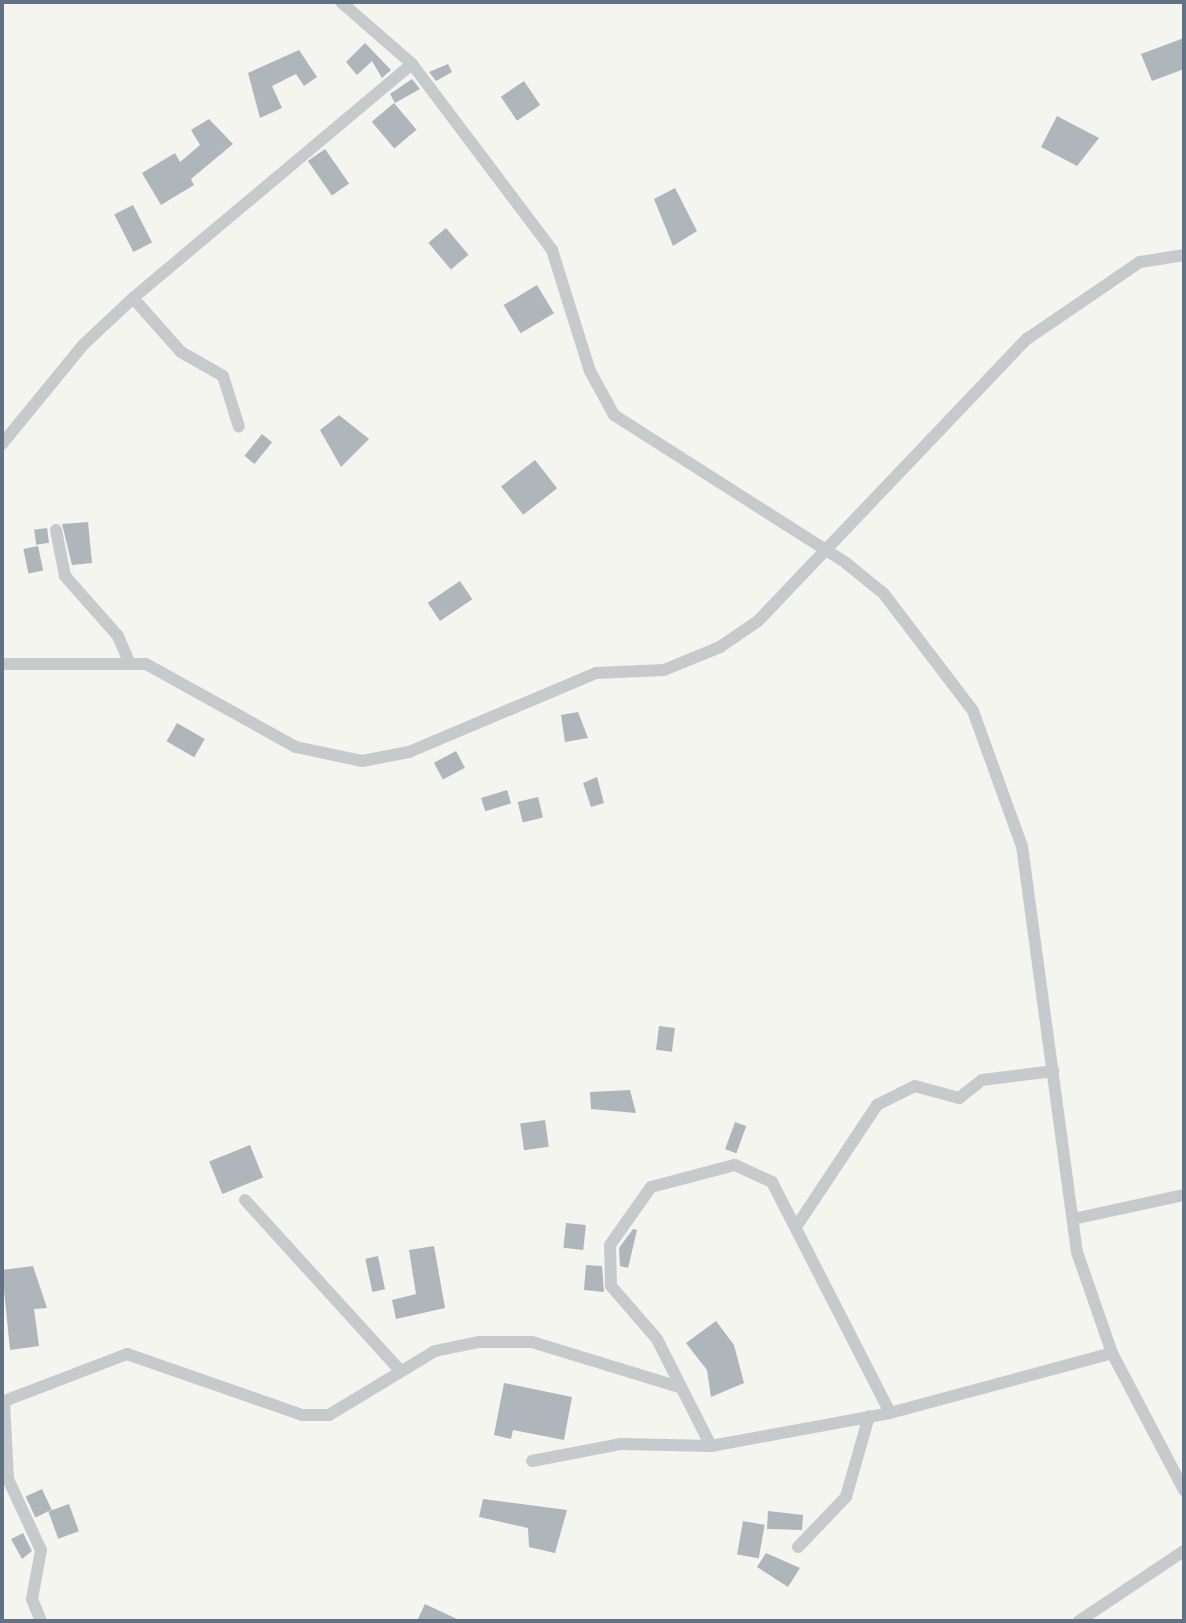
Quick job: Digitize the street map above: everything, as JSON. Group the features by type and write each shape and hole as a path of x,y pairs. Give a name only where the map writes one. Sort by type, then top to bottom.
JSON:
{"street":[{"path":"341,2 412,64 552,250 590,371 614,415 826,549 884,594 973,711 998,766 1022,846 1073,1219 1112,1353 1184,1490"},
{"path":"2,444 83,345 133,298 412,64"},
{"path":"2,664 128,660 316,754 389,758 588,676 664,670 720,647 758,621 1027,339 1140,262 1184,255"},
{"path":"133,298 181,352 223,376 239,427"},
{"path":"56,530 65,576 118,636 128,660"},
{"path":"798,1224 877,1105 915,1086 959,1098 982,1080 1053,1071"},
{"path":"711,1446 657,1339 611,1286 614,1231 651,1187 735,1165 759,1170 798,1224 890,1413"},
{"path":"1073,1219 1184,1195"},
{"path":"245,1200 399,1369"},
{"path":"41,1621 32,1599 41,1550 8,1479 3,1402 127,1354 302,1415 329,1415 353,1406 399,1369 478,1342 532,1342 679,1387"},
{"path":"532,1461 621,1444 711,1446 890,1413 1112,1353"},
{"path":"798,1547 846,1497 869,1416"},
{"path":"1079,1621 1184,1551"}],"building":[{"path":"1184,38 1184,69 1152,81 1141,54"},
{"path":"365,43 391,70 382,78 372,61 357,75 346,62"},
{"path":"299,50 317,77 304,86 296,74 272,86 282,108 260,118 248,73"},
{"path":"448,64 452,72 436,81 429,72"},
{"path":"412,79 420,89 395,103 390,94"},
{"path":"524,81 540,105 517,121 501,97"},
{"path":"394,103 416,130 394,148 372,122"},
{"path":"1057,116 1099,138 1077,166 1041,147"},
{"path":"209,119 233,144 191,179 194,185 161,205 142,173 175,153 180,162 200,145 191,130"},
{"path":"325,149 349,183 332,195 308,161"},
{"path":"675,188 697,231 673,246 654,199"},
{"path":"133,205 152,242 133,252 114,215"},
{"path":"446,228 468,255 451,270 428,243"},
{"path":"537,285 554,313 521,333 504,305"},
{"path":"339,415 369,439 341,467 320,430"},
{"path":"262,434 272,442 254,464 244,456"},
{"path":"535,460 557,488 523,515 501,486"},
{"path":"88,522 92,563 72,565 62,524"},
{"path":"47,528 49,543 36,545 34,530"},
{"path":"38,546 43,570 29,574 23,549"},
{"path":"460,581 472,599 440,621 428,603"},
{"path":"578,712 588,738 565,742 561,715"},
{"path":"177,723 205,739 194,757 166,741"},
{"path":"456,751 465,768 443,780 434,763"},
{"path":"597,777 604,803 591,807 583,783"},
{"path":"507,790 511,803 485,811 481,798"},
{"path":"538,797 543,817 523,822 518,802"},
{"path":"659,1026 675,1028 672,1052 656,1050"},
{"path":"630,1090 636,1113 591,1109 590,1092"},
{"path":"545,1120 549,1147 524,1150 520,1123"},
{"path":"735,1122 746,1126 736,1153 725,1149"},
{"path":"250,1145 263,1177 222,1194 209,1161"},
{"path":"566,1223 586,1225 583,1250 563,1248"},
{"path":"633,1229 637,1230 628,1268 620,1266 619,1248"},
{"path":"434,1246 445,1308 396,1319 392,1300 416,1294 409,1250"},
{"path":"378,1256 385,1289 372,1292 365,1259"},
{"path":"586,1265 602,1266 604,1292 584,1290"},
{"path":"33,1266 47,1308 34,1309 39,1346 10,1350 2,1270"},
{"path":"716,1321 734,1345 744,1383 711,1397 707,1370 686,1343"},
{"path":"504,1383 572,1397 564,1440 513,1430 511,1439 494,1435"},
{"path":"42,1489 52,1510 35,1517 26,1497"},
{"path":"483,1499 567,1510 555,1553 529,1547 528,1528 479,1517"},
{"path":"69,1504 79,1531 58,1539 48,1512"},
{"path":"768,1511 803,1515 802,1530 767,1529"},
{"path":"743,1521 765,1525 759,1558 737,1554"},
{"path":"23,1533 32,1551 22,1559 11,1539"},
{"path":"766,1553 800,1568 788,1587 757,1567"},
{"path":"425,1604 461,1621 417,1621"}]}
